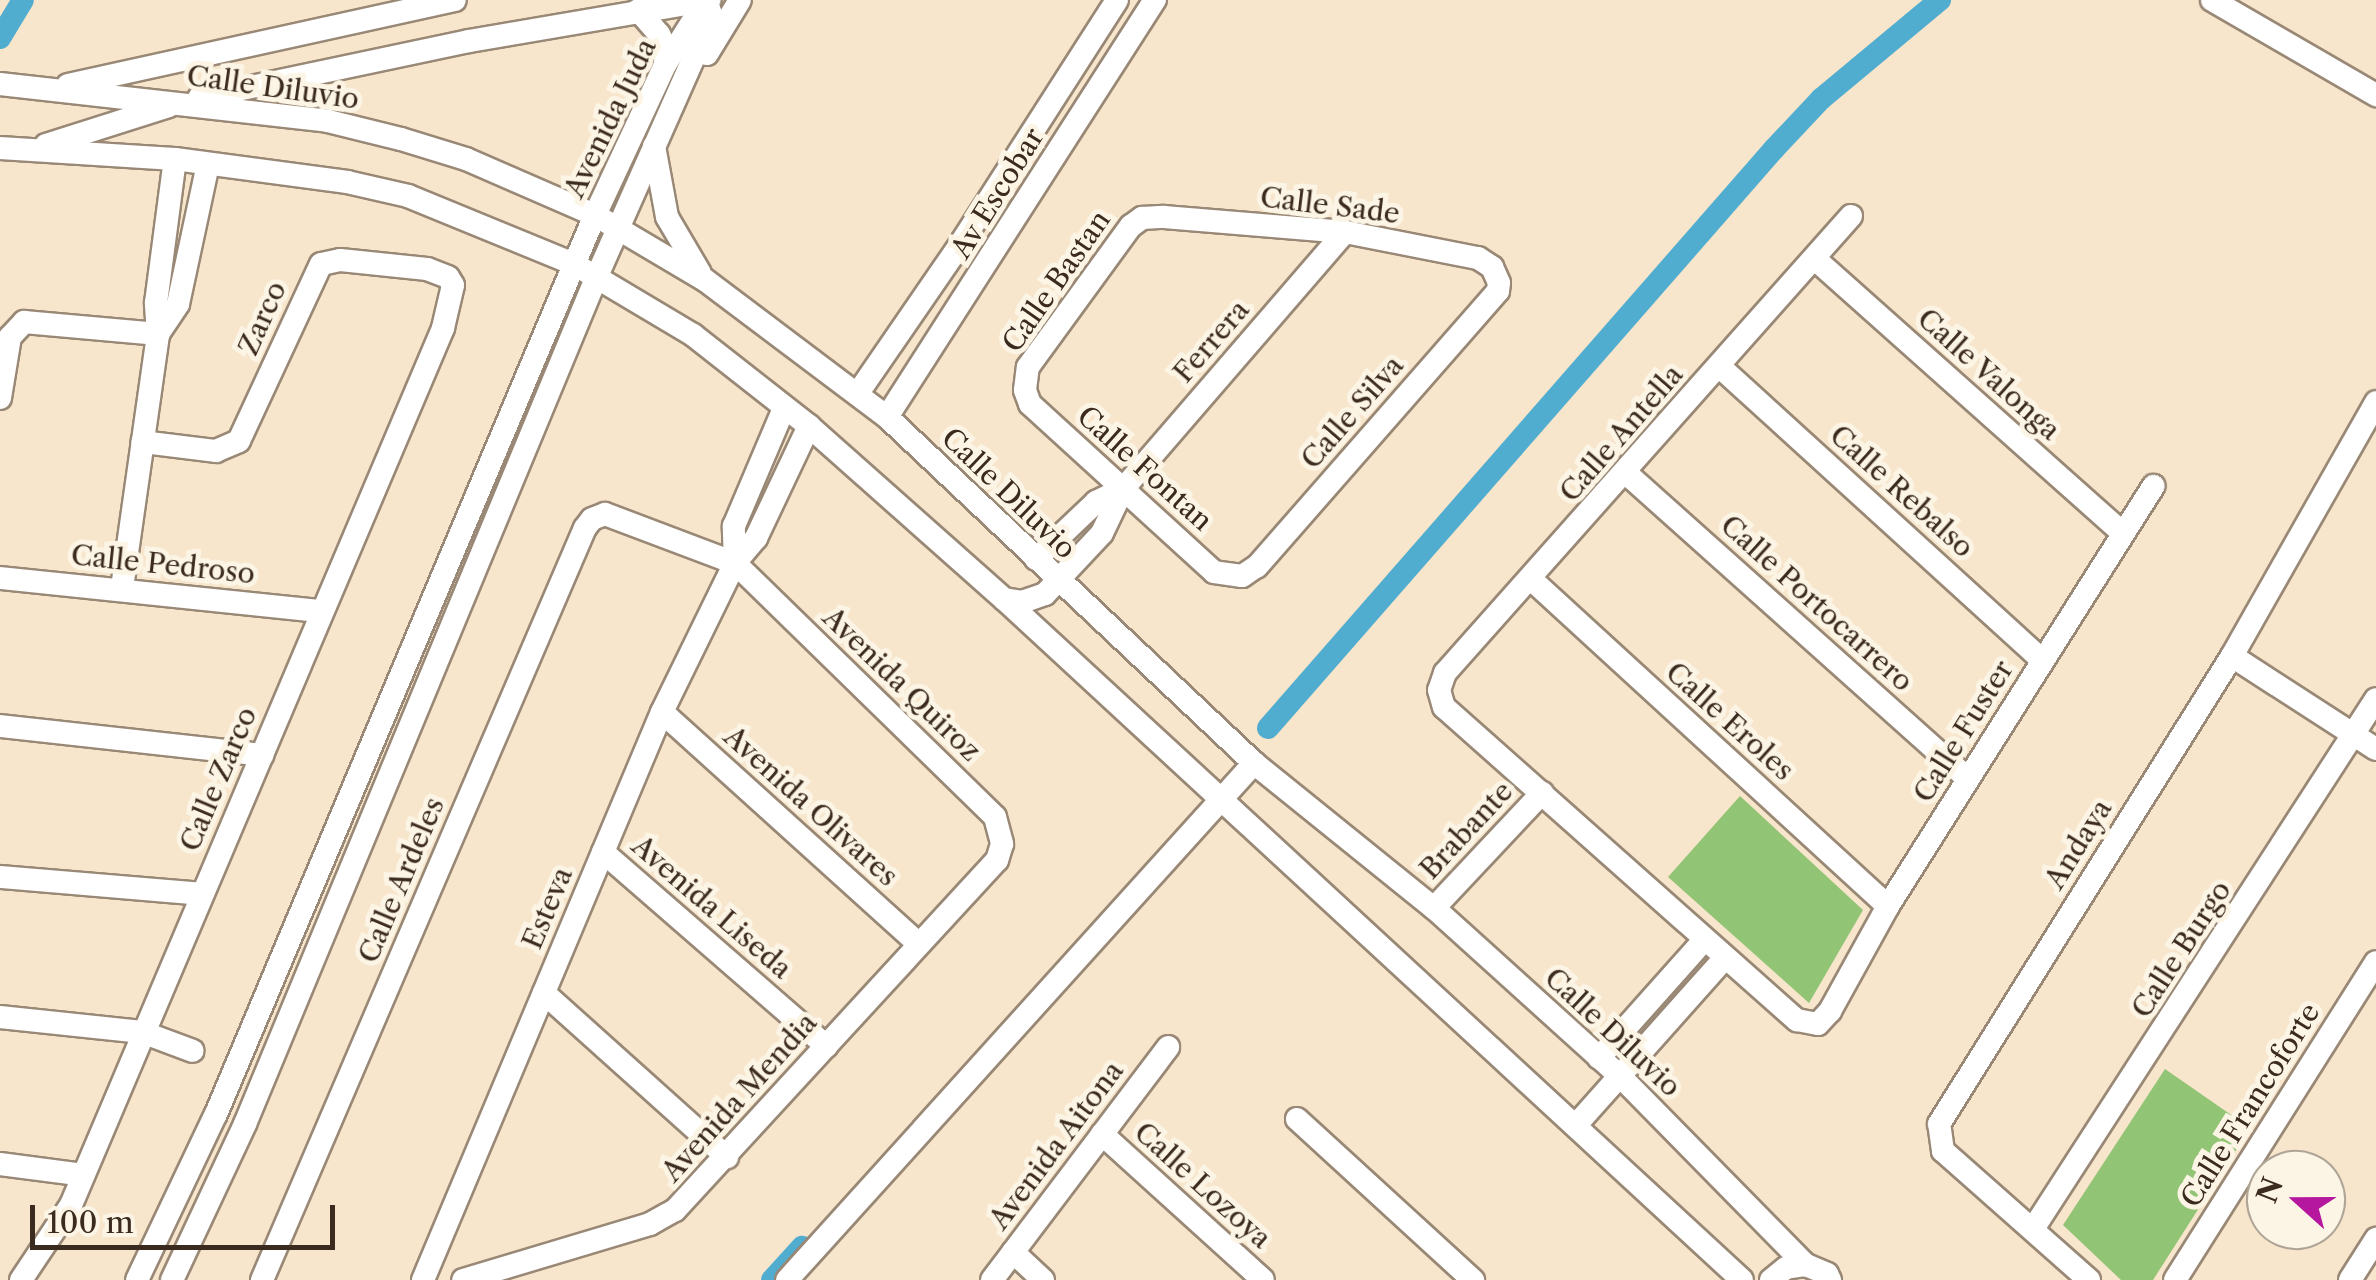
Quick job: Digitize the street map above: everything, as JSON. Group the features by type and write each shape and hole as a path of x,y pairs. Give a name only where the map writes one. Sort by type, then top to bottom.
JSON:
{"street":[{"path":"54,88 428,3 456,0 469,41"},
{"name":"Avenida Juda","path":"172,1280 244,1124 597,276 704,35 710,12 707,0"},
{"name":"Avenida Juda","path":"34,149 179,103 469,41 707,0"},
{"name":"Avenida Juda","path":"137,1280 216,1114 574,264 665,65 707,0"},
{"name":"Avenida Juda","path":"658,134 740,0"},
{"path":"858,393 1117,0"},
{"name":"Av Escobar","path":"887,417 1154,0"},
{"path":"2212,0 2376,95"},
{"path":"428,3 437,48"},
{"path":"638,10 659,34 666,49 665,65"},
{"path":"1068,77 1099,87"},
{"name":"Calle Diluvio","path":"0,84 328,121 401,139 466,159 596,216 705,280 887,417 1057,581 1254,762 1434,908 1620,1077 1806,1265 1827,1274 1830,1280"},
{"path":"658,134 667,217 705,280"},
{"path":"0,148 175,159 347,182 408,196 574,264 732,362 1004,599 1742,1280"},
{"path":"122,588 158,334 156,303 175,159"},
{"path":"158,334 178,304 208,164"},
{"name":"Calle Antella","path":"1542,793 1444,707 1439,690 1445,673 1532,580 1850,216"},
{"name":"Calle Sade","path":"1149,217 1344,232 1478,258 1496,274"},
{"name":"Calle Bastan","path":"1025,390 1028,367 1131,226 1149,217"},
{"name":"Ferrera","path":"1004,599 1034,600 1102,533 1123,488 1344,232"},
{"name":"Zarco","path":"142,442 216,451 239,441 316,270 328,260 438,271 448,277 453,294"},
{"name":"Calle Valonga","path":"1815,260 2122,533"},
{"name":"Calle Silva","path":"1234,578 1257,566 1498,292 1496,274"},
{"name":"Calle Zarco","path":"21,1280 63,1220 83,1175 443,328 453,294"},
{"path":"0,398 10,336 17,326 30,320 158,334"},
{"name":"Calle Rebalso","path":"1720,366 2043,660"},
{"name":"Calle Fontan","path":"1025,390 1030,404 1214,572 1234,578"},
{"name":"Andaya","path":"2080,1277 2033,1229 1944,1151 1940,1124 2232,656 2376,402"},
{"name":"Esteva","path":"735,563 734,526 784,408"},
{"name":"Esteva","path":"423,1280 662,712 735,563 756,538 809,426"},
{"name":"Calle Portocarrero","path":"1626,472 1968,779"},
{"name":"Calle Fuster","path":"1725,958 1804,1024 1818,1024 1830,1012 1888,906 2154,486"},
{"name":"Ferrera","path":"1036,559 1096,502 1123,488"},
{"name":"Calle Ardeles","path":"262,1280 585,528 592,519 606,514 735,563"},
{"name":"Avenida Quiroz","path":"735,563 995,817 1002,834 997,860"},
{"name":"Calle Pedroso","path":"0,578 320,611"},
{"name":"Calle Eroles","path":"1532,580 1888,906"},
{"path":"2232,656 2376,748"},
{"name":"Calle Burgo","path":"2033,1229 2356,736 2376,699"},
{"name":"Avenida Olivares","path":"662,712 919,944"},
{"path":"0,726 262,755"},
{"path":"787,1280 1254,762"},
{"path":"1542,793 1725,958 1576,1125"},
{"name":"Brabante","path":"1434,908 1542,793"},
{"name":"Avenida Liseda","path":"603,852 826,1046"},
{"name":"Avenida Mendia","path":"463,1280 662,1218 691,1196 997,860"},
{"path":"0,877 201,894"},
{"path":"1599,1058 1704,940"},
{"name":"Calle Francoforte","path":"2175,1280 2376,962"},
{"path":"544,994 727,1158"},
{"path":"0,1017 142,1032 193,1051"},
{"name":"Avenida Aitona","path":"992,1280 1168,1047"},
{"path":"1296,1119 1473,1280"},
{"name":"Calle Lozoya","path":"1102,1134 1263,1280"},
{"path":"0,1164 83,1175"},
{"path":"2350,1280 2376,1240"},
{"path":"1012,1252 1043,1280"},
{"path":"1771,1280 1786,1268 1806,1265"}],"green space":[{"path":"1740,796 1863,910 1809,1003 1668,877"},
{"path":"2165,1069 2250,1128 2153,1280 2121,1280 2063,1225"}],"waterway":[{"path":"0,38 23,0"},
{"path":"1268,728 1774,149 1821,99 1940,0"},
{"path":"772,1280 802,1247"}]}
